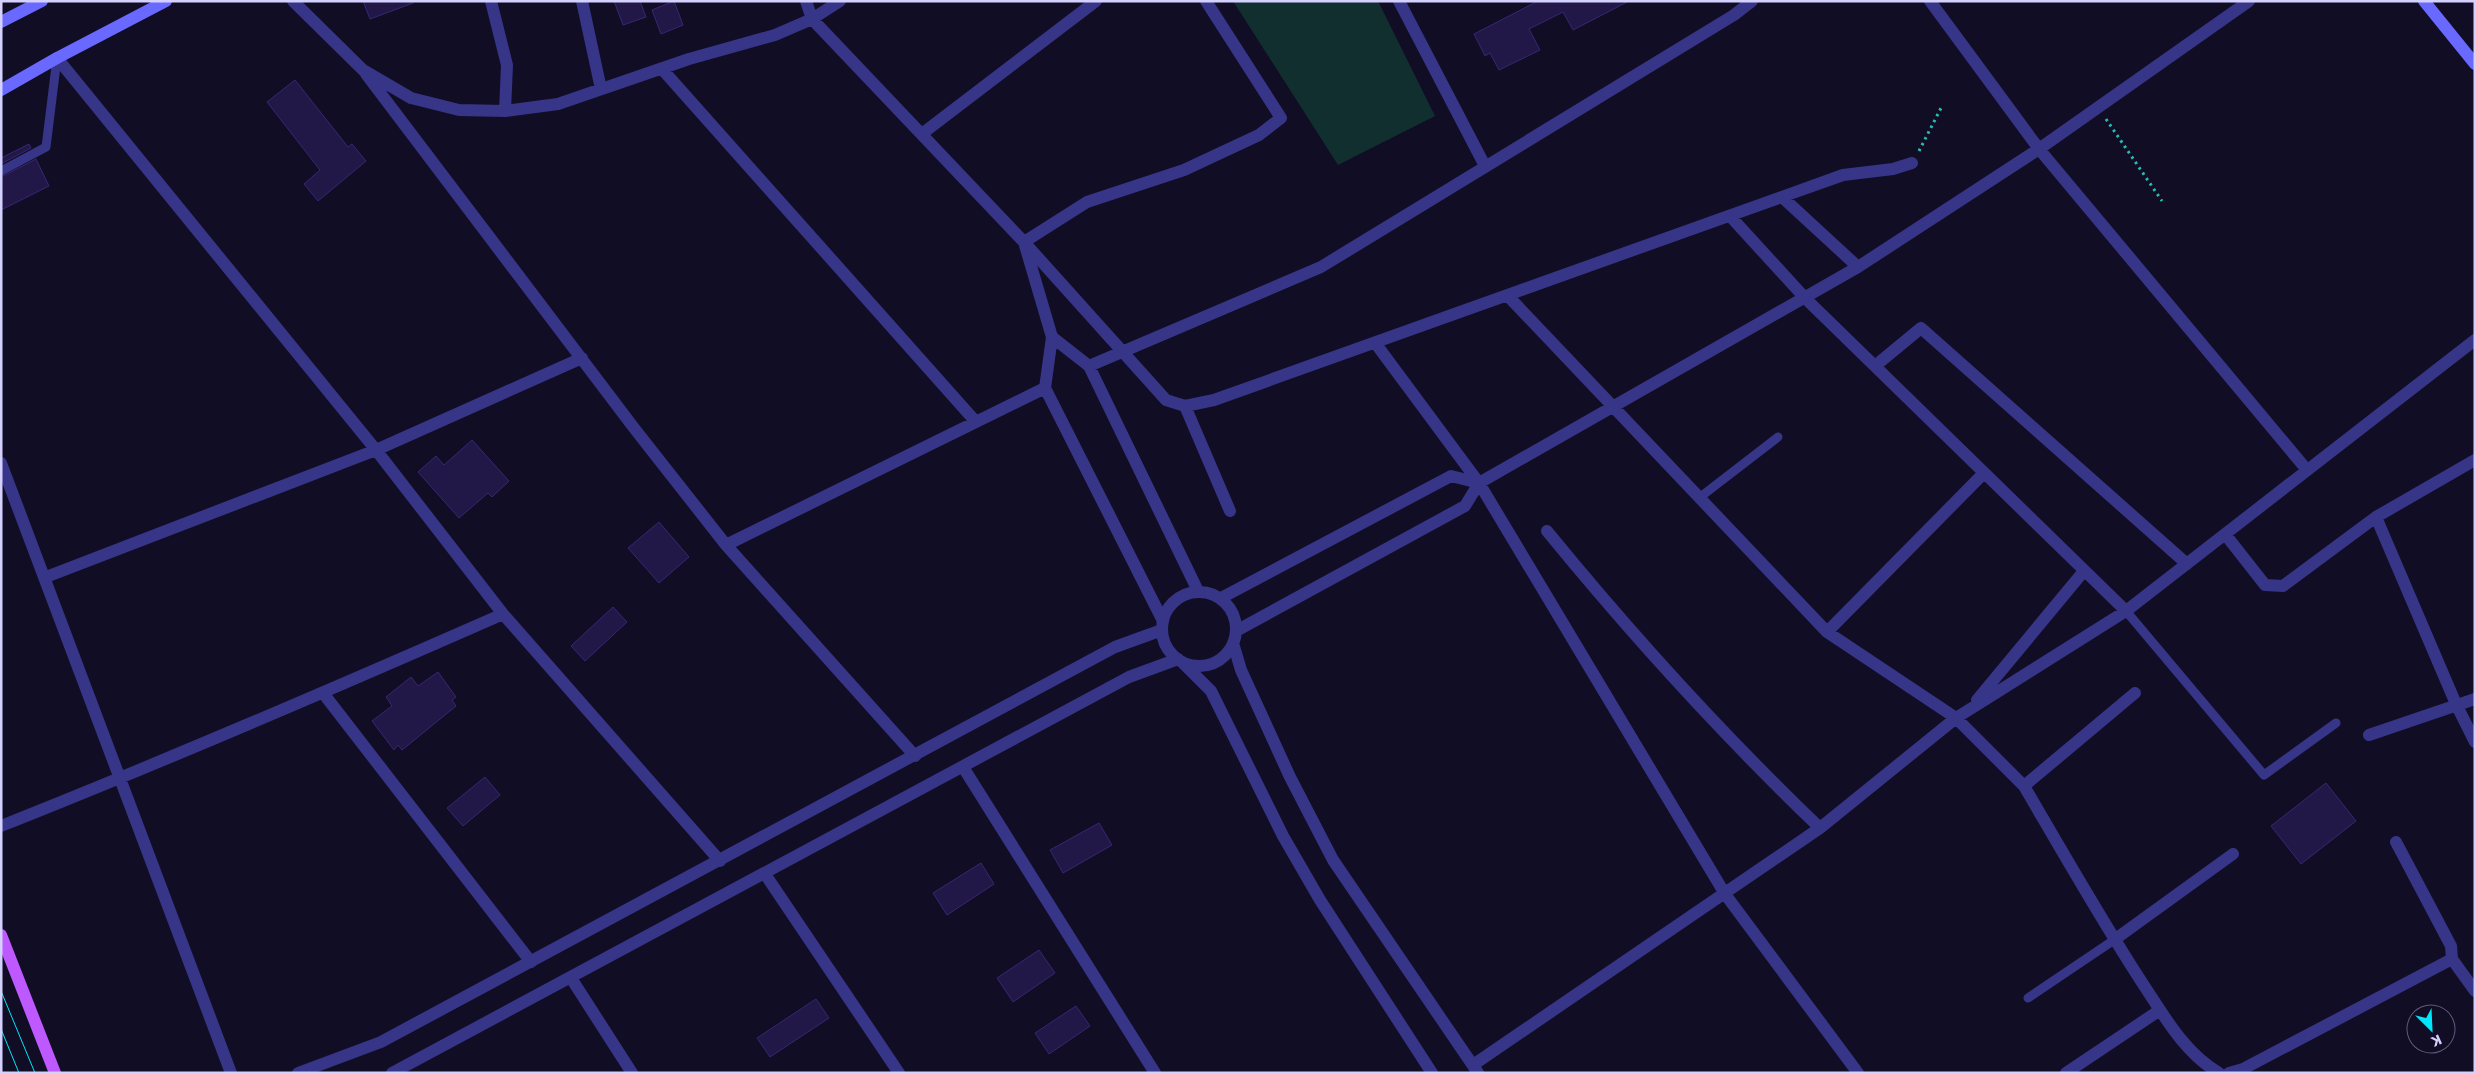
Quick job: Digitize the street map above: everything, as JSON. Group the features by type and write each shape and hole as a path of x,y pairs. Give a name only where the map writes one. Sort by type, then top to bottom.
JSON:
{"main road":[{"path":"1,22 42,1"},
{"path":"1,90 57,58 166,1"},
{"path":"2424,1 2475,64"},
{"path":"1,935 55,1073"}],"street":[{"path":"293,1 363,70 634,428 726,545 915,756"},
{"path":"491,1 507,65 506,111"},
{"path":"582,1 601,89"},
{"path":"806,1 812,19 1024,242 1166,400 1186,406 1214,400 1376,344 1843,175 1893,169 1912,163"},
{"path":"363,70 411,98 459,110 506,111 558,104 734,45 775,35 812,19 840,1"},
{"path":"922,133 1096,1"},
{"path":"1024,242 1087,202 1184,170 1259,135 1281,118 1206,1"},
{"path":"1399,1 1485,166"},
{"path":"1089,366 1322,267 1726,20 1752,1"},
{"path":"1930,1 2039,149 2307,470"},
{"path":"394,1072 765,874 1129,676 1180,660 1193,666 1206,665 1217,661 1227,653 1235,637 1465,506 1479,483 1858,267 2039,149 2249,1"},
{"path":"57,58 376,450 503,614 720,861"},
{"path":"662,69 976,422"},
{"path":"1782,197 1858,267"},
{"path":"1730,216 1805,298 2126,611"},
{"path":"1024,242 1052,337 1045,388 1163,625"},
{"path":"1508,296 1827,632 1956,718 2024,786 2114,940 2160,1010 2180,1037 2207,1066 2220,1073"},
{"path":"1874,366 1920,328 2186,564"},
{"path":"1052,337 1089,366 1198,592"},
{"path":"1432,1073 1320,900 1282,836 1210,691 1165,645 1163,625 1167,610 1175,600 1186,594 1210,593 1221,598 1230,607 1235,618 1235,637 1241,670 1290,777 1334,860 1476,1069 1820,828 1956,718 2126,611 2475,340"},
{"path":"1376,344 1479,483 1725,894 1858,1073"},
{"path":"46,577 376,450 582,358"},
{"path":"726,545 1045,388"},
{"path":"1186,406 1230,511"},
{"path":"2225,534 2266,585 2283,586 2376,517 2475,460"},
{"path":"1,463 46,577 231,1073"},
{"path":"1827,632 1984,473"},
{"path":"1221,598 1451,476 1479,483"},
{"path":"2376,517 2456,704 2475,742"},
{"path":"1548,531 1612,611 1765,776 1820,828"},
{"path":"1968,710 2084,571"},
{"path":"1,826 323,693 503,614"},
{"path":"298,1073 381,1042 1115,647 1163,625"},
{"path":"323,693 531,962"},
{"path":"2024,786 2135,693"},
{"path":"2369,735 2475,698"},
{"path":"963,767 1154,1073"},
{"path":"2396,842 2451,946 2452,959 2475,991"},
{"path":"2114,940 2232,854"},
{"path":"765,874 899,1073"},
{"path":"2229,1073 2243,1069 2452,959"},
{"path":"571,978 632,1073"},
{"path":"2066,1073 2160,1010"}],"lane":[{"path":"1,171 46,147 57,58"},
{"path":"1699,498 1778,437"},
{"path":"2126,611 2264,775 2336,723"},
{"path":"2028,998 2114,940"}],"path":[{"path":"1912,163 1941,108"},
{"path":"2098,108 2162,201"}],"green space":[{"path":"1233,1 1378,1 1435,116 1338,165"}],"building":[{"path":"363,1 413,1 413,3 370,19"},
{"path":"614,1 640,1 646,17 623,25"},
{"path":"674,1 683,25 661,34 652,10"},
{"path":"1538,1 1629,1 1573,30 1563,12 1529,29 1540,50 1499,70 1490,53 1485,56 1474,34"},
{"path":"295,80 348,147 352,144 366,161 318,201 304,184 320,170 267,102"},
{"path":"29,144 31,148 1,164 1,158"},
{"path":"36,159 49,186 1,210 1,177"},
{"path":"472,440 509,481 492,497 488,493 459,518 418,472 436,456 444,465"},
{"path":"659,522 689,557 659,583 628,548"},
{"path":"613,607 627,622 585,661 571,646"},
{"path":"438,672 456,697 452,700 456,706 402,750 398,745 394,750 372,721 392,706 386,697 411,677 418,686"},
{"path":"485,777 500,795 463,826 447,808"},
{"path":"2326,783 2356,821 2301,864 2271,826"},
{"path":"1099,823 1112,845 1063,873 1050,850"},
{"path":"981,863 994,884 947,915 933,893"},
{"path":"1039,950 1055,973 1013,1002 997,978"},
{"path":"816,999 829,1018 770,1057 757,1038"},
{"path":"1076,1006 1090,1026 1049,1054 1035,1033"}],"tram line":[{"path":"1,991 35,1073"},
{"path":"1,1029 19,1073"}]}
